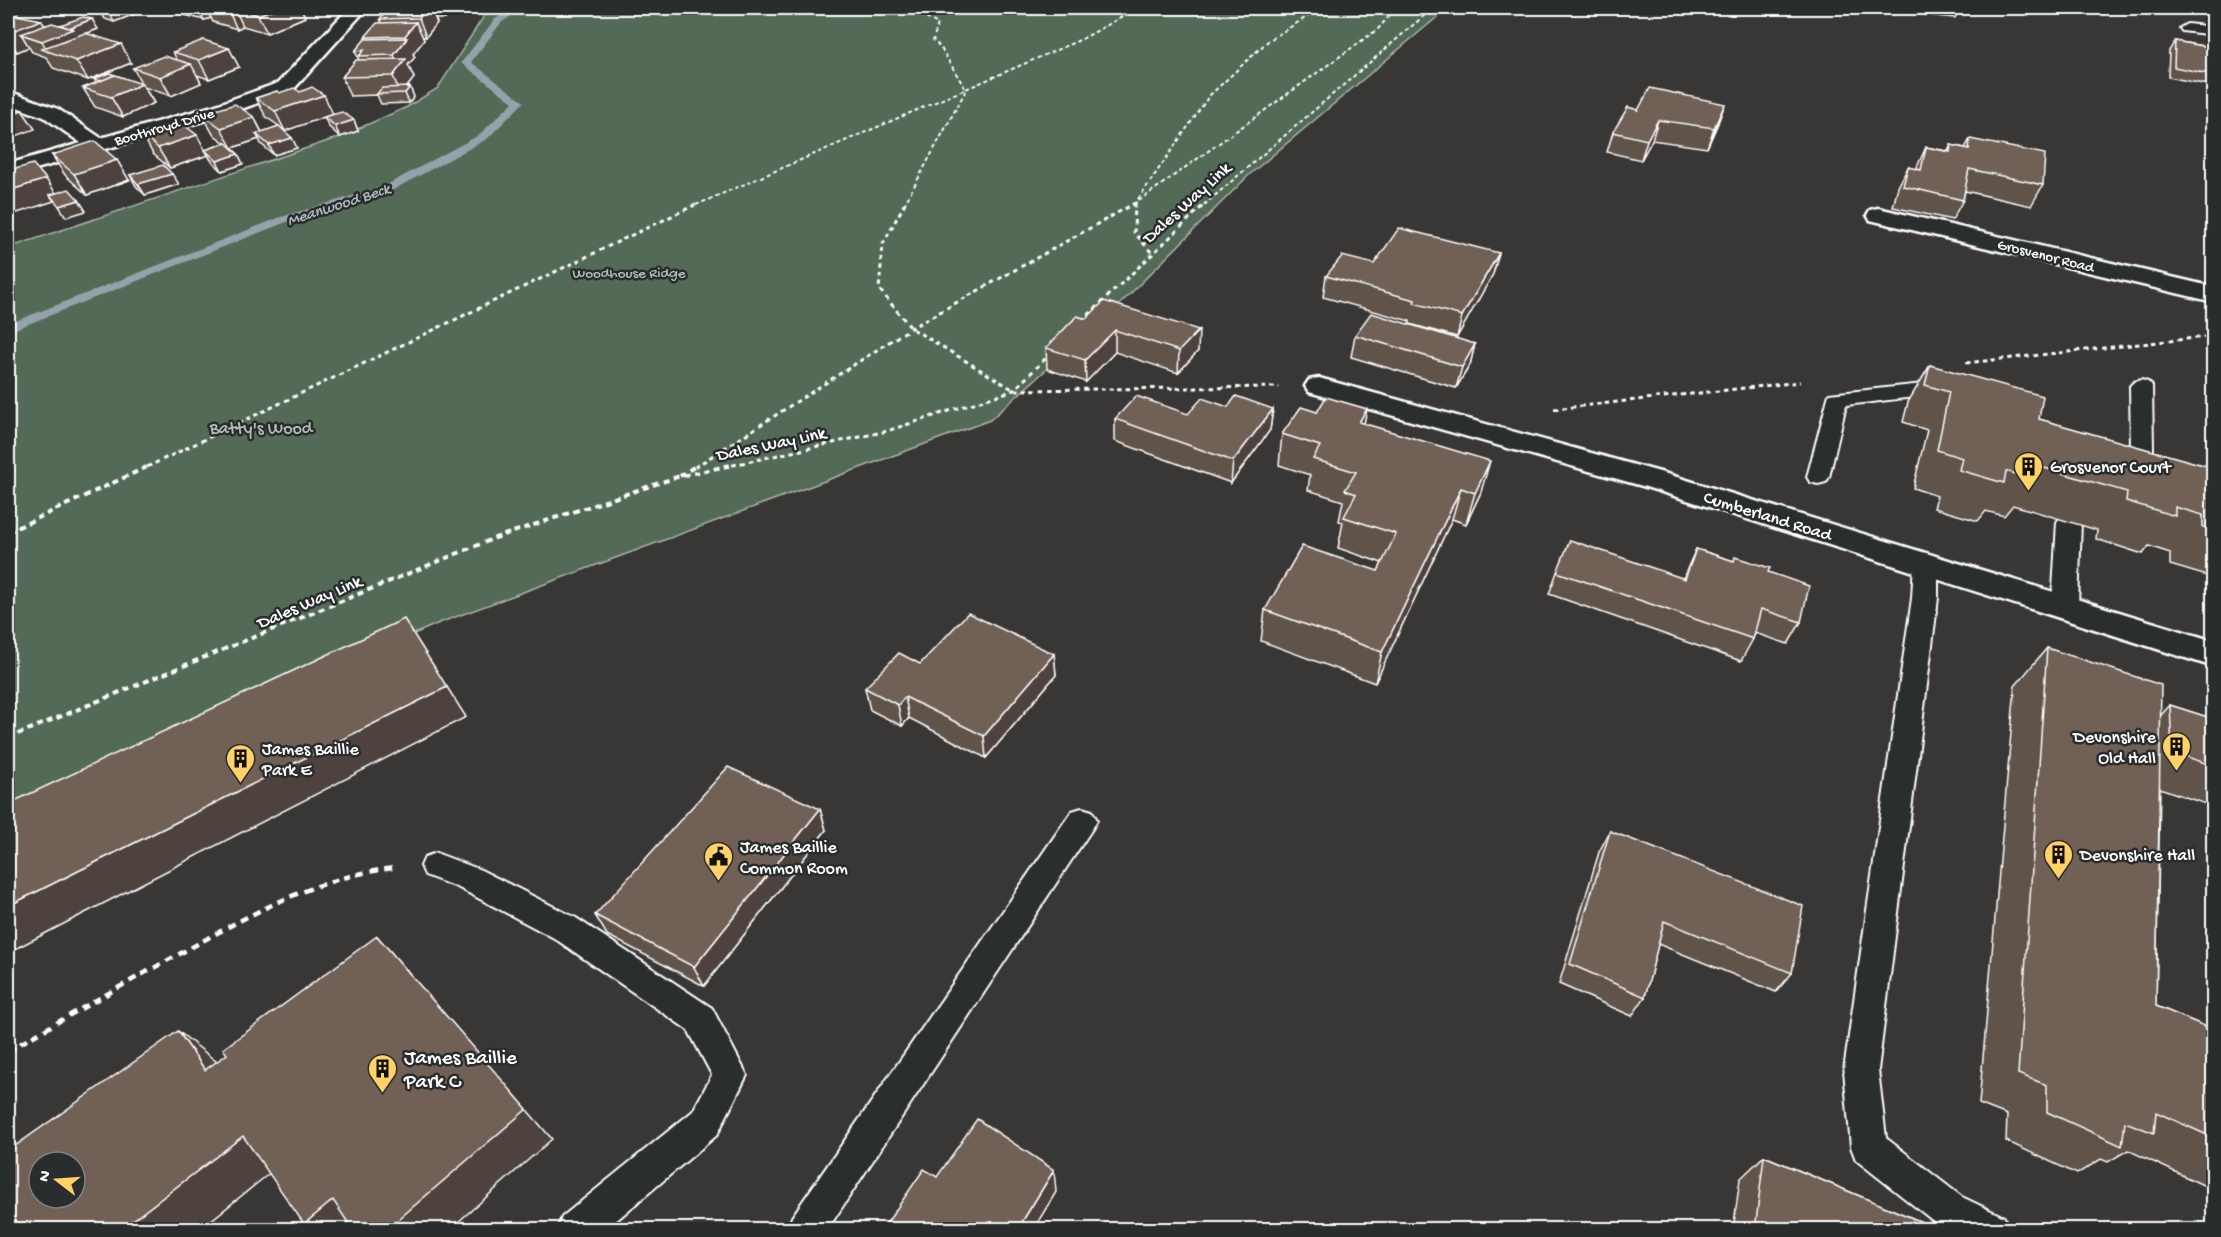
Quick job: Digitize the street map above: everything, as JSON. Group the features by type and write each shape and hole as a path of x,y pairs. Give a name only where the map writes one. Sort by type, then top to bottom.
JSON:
{"street":[{"name":"Boothroyd Drive","path":"8,171 220,110 285,87 358,8"},
{"path":"8,97 51,113 98,145"},
{"name":"Grosvenor Road","path":"1878,215 2214,295"},
{"name":"Cumberland Road","path":"1319,386 1449,420 1926,562 2214,654"}],"lane":[{"path":"2187,28 2214,31"},
{"path":"2119,444 2152,453 2141,386"},
{"path":"1818,477 1837,399 1923,390 1966,402"},
{"path":"2065,606 2069,522"},
{"path":"1926,562 1925,598 1861,1070 1869,1147 1949,1210 1991,1230"},
{"path":"805,1230 1082,820"},
{"path":"436,866 470,879 565,928 700,1019 730,1075 705,1123 575,1230"}],"path":[{"path":"905,8 938,24 938,31 933,40 966,90"},
{"path":"8,532 385,355 716,195 1082,39 1138,8"},
{"path":"1151,252 1134,232 1134,204 1209,96 1268,41 1321,8"},
{"path":"677,477 911,328 1134,204 1378,29 1396,8"},
{"name":"Dales Way Link","path":"1078,325 1151,252 1294,123 1433,8"},
{"path":"966,90 883,244 879,289 911,328 1014,390 1319,386"},
{"name":"Dales Way Link","path":"8,738 113,697 495,538 677,477 887,431 1014,390 1054,349"},
{"path":"8,1051 92,1002 294,893 354,873 390,868 436,866"}],"green space":[{"name":"Woodhouse Ridge","path":"489,8 1448,8 1249,175 1122,302 990,420 439,623 8,813 8,248 337,138 407,107 438,88"}],"building":[{"path":"121,8 109,12 99,9"},
{"path":"234,8 276,8 258,15"},
{"path":"390,8 428,8 419,18 380,19"},
{"path":"17,15 41,20 8,33 8,18"},
{"path":"83,17 92,19 69,28 60,25"},
{"path":"416,22 405,36 365,37 377,23"},
{"path":"52,23 73,29 42,41 21,34"},
{"path":"85,33 121,44 76,61 41,49"},
{"path":"407,38 394,55 359,56 364,50 355,51 365,39"},
{"path":"203,40 229,48 199,60 173,52"},
{"path":"2175,41 2214,48 2214,75 2174,67"},
{"path":"164,56 191,64 160,77 133,68"},
{"path":"406,59 393,76 342,77 356,60"},
{"path":"109,73 115,75 101,81 94,79"},
{"path":"115,75 142,84 111,97 83,88"},
{"path":"312,87 324,95 275,111 256,98 277,91 279,93 294,88 300,92"},
{"path":"410,87 405,93 377,94 382,88"},
{"path":"1650,88 1725,104 1714,128 1658,120 1647,140 1613,132 1628,107 1638,110"},
{"path":"235,104 254,117 221,128 202,114"},
{"path":"8,105 22,110 8,115"},
{"path":"342,112 354,120 335,126 324,117"},
{"path":"183,124 197,135 158,148 142,134"},
{"path":"279,126 292,138 269,145 256,134"},
{"path":"1970,139 2045,154 2043,185 1969,169 1963,200 1903,186 1908,167 1921,170 1926,147 1950,152 1951,145 1969,149"},
{"path":"95,141 117,160 74,174 52,155"},
{"path":"226,143 238,154 217,161 205,150"},
{"path":"33,164 46,179 8,191 8,171"},
{"path":"163,165 172,174 138,184 130,175"},
{"path":"69,189 79,200 59,206 50,195"},
{"path":"1399,228 1499,253 1462,316 1414,303 1415,300 1326,276 1342,256 1374,264"},
{"path":"1104,301 1199,330 1179,351 1115,330 1085,360 1046,348 1077,316 1086,319"},
{"path":"1371,313 1475,344 1462,367 1355,335"},
{"path":"1930,365 2043,396 2039,419 2214,468 2214,530 2203,527 2203,515 2175,507 2175,516 2126,501 2127,492 2034,465 2031,479 2006,471 2004,483 1959,470 1962,458 1937,450 1949,392 1925,385"},
{"path":"1136,396 1188,414 1202,398 1228,407 1236,396 1273,409 1233,461 1115,419"},
{"path":"1326,397 1367,409 1359,422 1490,461 1475,493 1461,488 1382,652 1265,610 1302,546 1378,571 1396,534 1344,517 1356,494 1345,490 1356,472 1313,459 1320,446 1282,434 1301,407 1317,412"},
{"path":"1570,540 1685,579 1696,549 1734,561 1735,557 1770,568 1768,572 1809,586 1801,622 1761,609 1753,639 1557,572"},
{"path":"968,613 1054,654 984,736 905,697 898,705 865,688 899,653 920,664"},
{"path":"404,619 447,687 8,906 8,804"},
{"name":"Devonshire Hall","path":"2047,648 2161,685 2156,1006 2214,1030 2214,1138 2156,1112 2154,1133 2125,1122 2122,1146 2047,1112 2047,1085 2018,1074"},
{"path":"2170,705 2214,719 2214,766 2172,752"},
{"name":"James Baillie Common Room","path":"728,767 820,809 694,967 595,915"},
{"path":"1610,831 1803,906 1792,973 1664,921 1645,997 1570,964"},
{"name":"James Baillie Park C","path":"377,936 527,1109 386,1230 353,1230 333,1200 304,1224 243,1136 120,1230 8,1230 8,1151 178,1031 205,1070 227,1054 223,1049"},
{"path":"977,1119 1054,1170 1017,1230 882,1230 924,1169 937,1177"},
{"path":"1764,1156 1941,1230 1774,1230 1756,1222"}],"waterway":[{"name":"Meanwood Beck","path":"8,328 285,219 387,189 483,137 519,102 466,63 498,21 518,8"}],"place":[{"name":"Grosvenor Court","path":"2029,492"},
{"name":"Devonshire Old Hall","path":"2177,772"},
{"name":"James Baillie Park E","path":"241,784"},
{"name":"Devonshire Hall","path":"2059,880"},
{"name":"James Baillie Common Room","path":"719,882"},
{"name":"James Baillie Park C","path":"383,1094"}],"park label":[{"name":"Batty's Wood","path":"261,427"}]}
